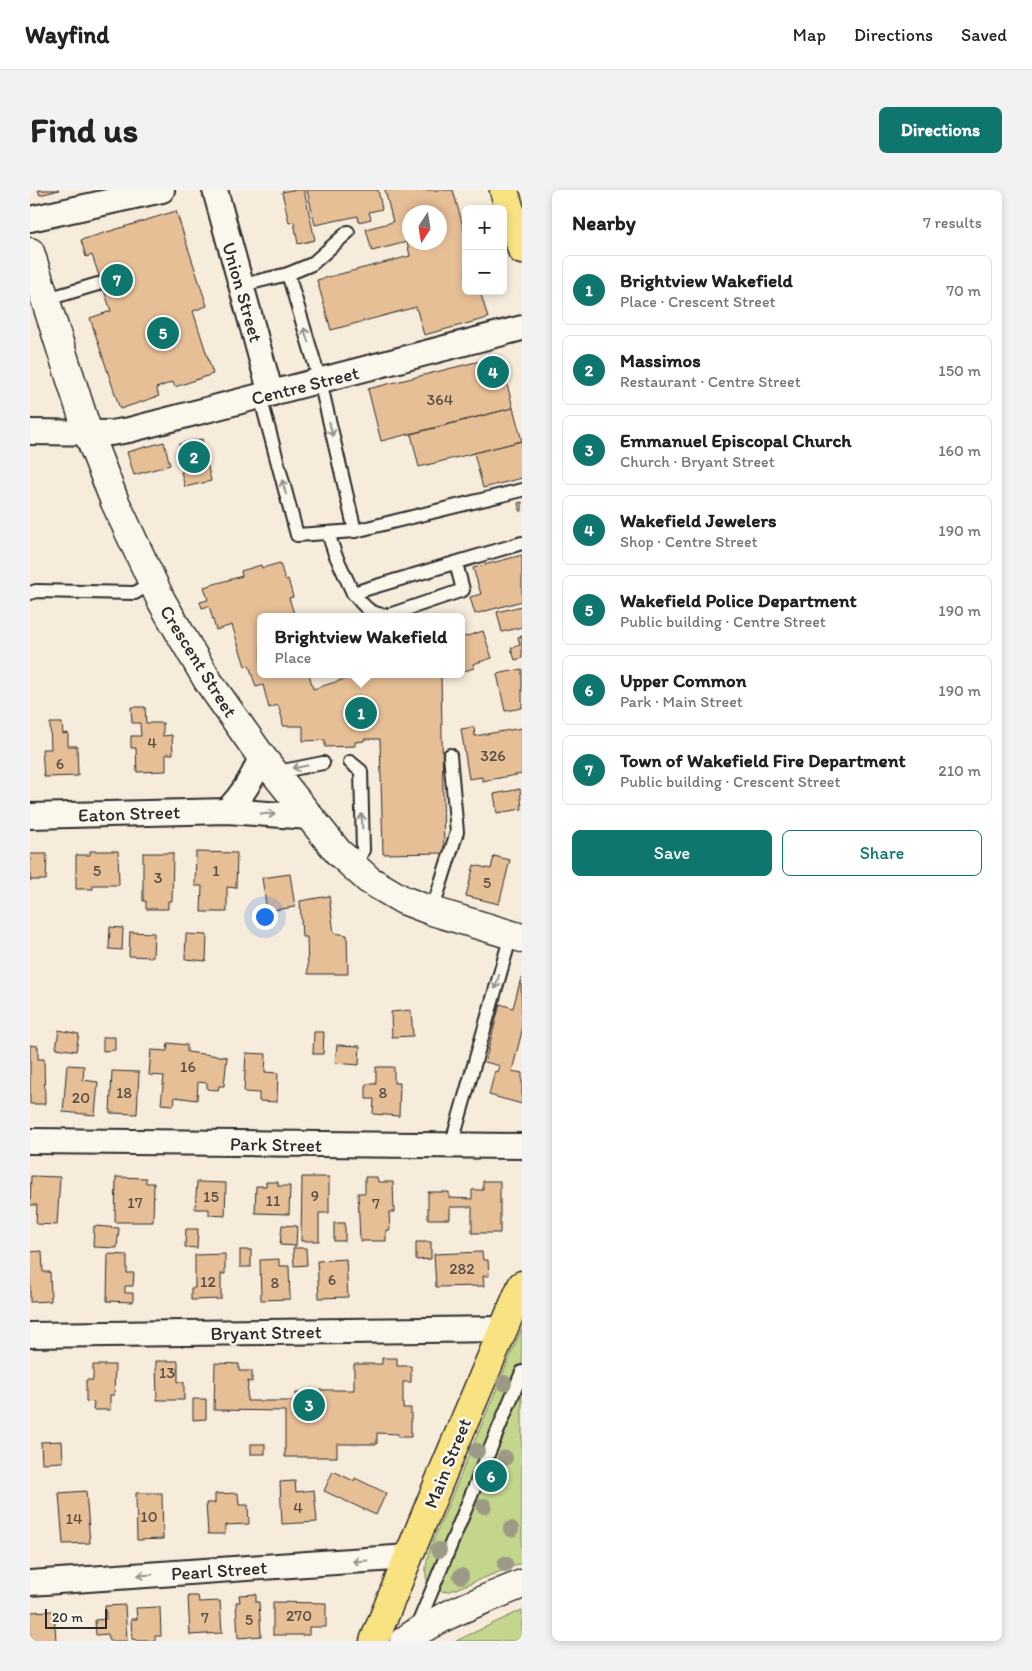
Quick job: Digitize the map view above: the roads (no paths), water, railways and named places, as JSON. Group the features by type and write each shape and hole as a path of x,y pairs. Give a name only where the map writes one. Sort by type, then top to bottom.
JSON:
{"main road":[{"path":"504,190 522,250"},
{"name":"Crescent Street","path":"30,252 88,433 115,502 152,582 175,624 208,681 261,756 338,852 369,880 390,894 432,911 516,937"},
{"name":"Main Street","path":"374,1641 522,1285"},
{"path":"409,1637 444,1617 522,1584"}],"street":[{"path":"30,219 162,190"},
{"name":"Union Street","path":"215,190 242,285 266,395"},
{"name":"Centre Street","path":"30,432 111,433 129,430 522,328"},
{"path":"227,811 248,786 261,756"},
{"name":"Eaton Street","path":"30,816 227,811 309,817"},
{"name":"Park Street","path":"30,1141 522,1146"},
{"name":"Bryant Street","path":"30,1335 503,1329"},
{"name":"Pearl Street","path":"30,1582 408,1557"}],"lane":[{"path":"242,285 288,274 312,264 348,232"},
{"path":"288,274 320,381 355,532"},
{"path":"44,300 98,284"},
{"path":"266,395 297,535 355,532 522,490"},
{"path":"328,533 335,554 353,593 367,610 374,613"},
{"path":"353,593 522,544"},
{"path":"395,613 463,590 456,563"},
{"path":"32,591 135,593 152,582"},
{"path":"432,911 457,832 450,755"},
{"path":"350,762 361,770 363,850 354,868"},
{"path":"278,778 288,770 323,763"},
{"path":"451,1146 516,937"},
{"path":"409,1637 522,1372"}],"place":[{"name":"Town of Wakefield Fire Department","path":"117,280"},
{"name":"Wakefield Police Department","path":"163,333"},
{"name":"Wakefield Jewelers","path":"493,372"},
{"name":"Massimos","path":"194,457"},
{"name":"Brightview Wakefield","path":"361,713"},
{"name":"Emmanuel Episcopal Church","path":"309,1405"},
{"name":"Upper Common","path":"491,1476"}]}
